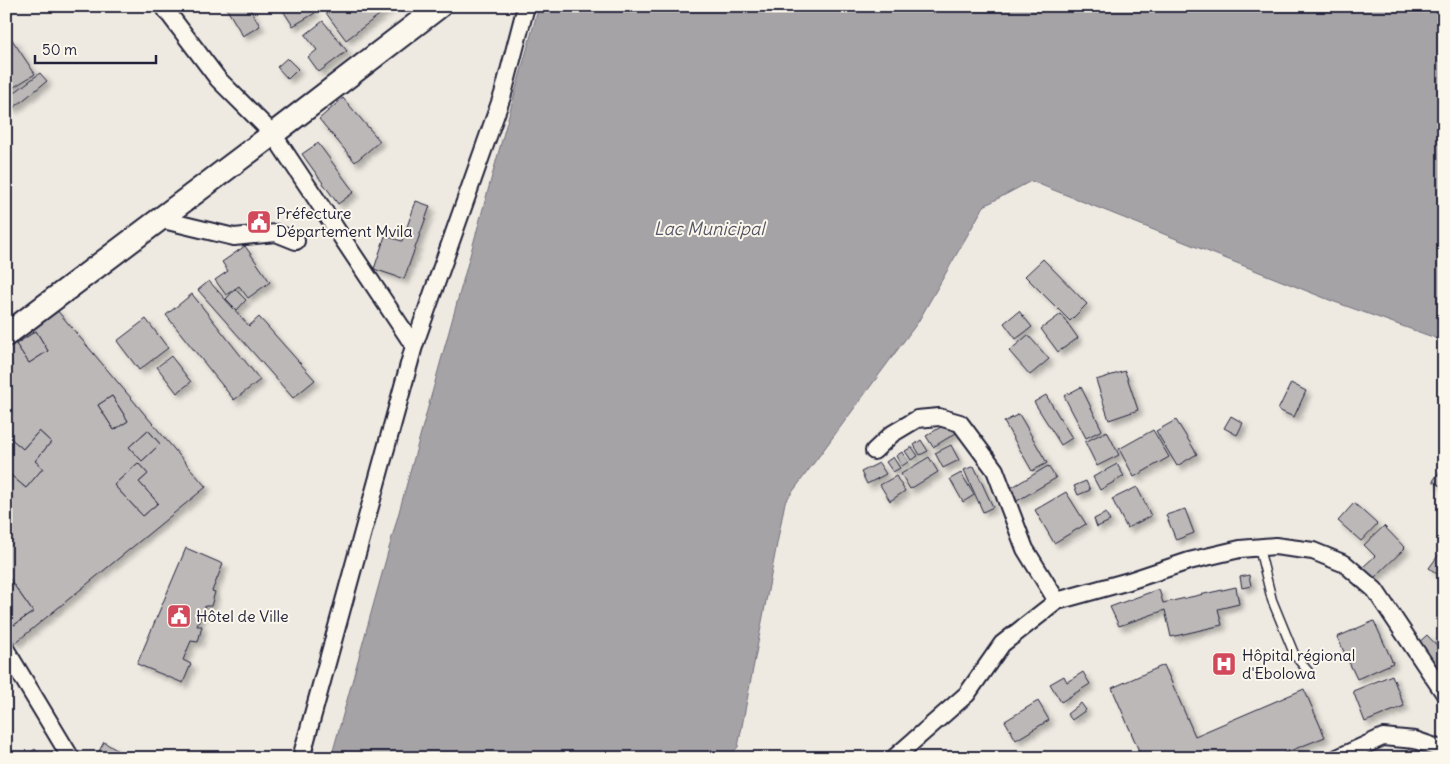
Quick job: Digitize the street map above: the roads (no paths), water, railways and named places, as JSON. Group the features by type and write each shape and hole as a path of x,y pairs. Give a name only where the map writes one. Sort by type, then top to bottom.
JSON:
{"street":[{"path":"163,6 218,79 273,134 414,346"},
{"path":"6,335 440,6"},
{"path":"301,758 414,346 503,94 526,6"},
{"path":"159,219 234,237 276,233 296,241"},
{"path":"874,451 892,434 917,419 939,416 960,423 995,470 1025,548 1057,601"},
{"path":"894,758 967,694 1002,644 1057,601 1129,581 1189,561 1240,549 1275,546 1313,551 1345,564 1375,590 1444,693"},
{"path":"6,650 71,758"},
{"path":"1337,758 1383,737 1415,740 1444,750"}],"lane":[{"path":"1258,548 1272,600 1295,656 1308,671"}],"water":[{"name":"Lac Municipal","path":"539,6 1444,6 1444,341 1332,301 1031,181 984,206 918,322 785,502 738,747 728,758 331,758"}],"place":[{"name":"Préfecture Département Mvila","path":"259,222"},
{"name":"Hôtel de Ville","path":"179,616"},
{"name":"Hôpital régional d'Ebolowa","path":"1224,664"}]}
